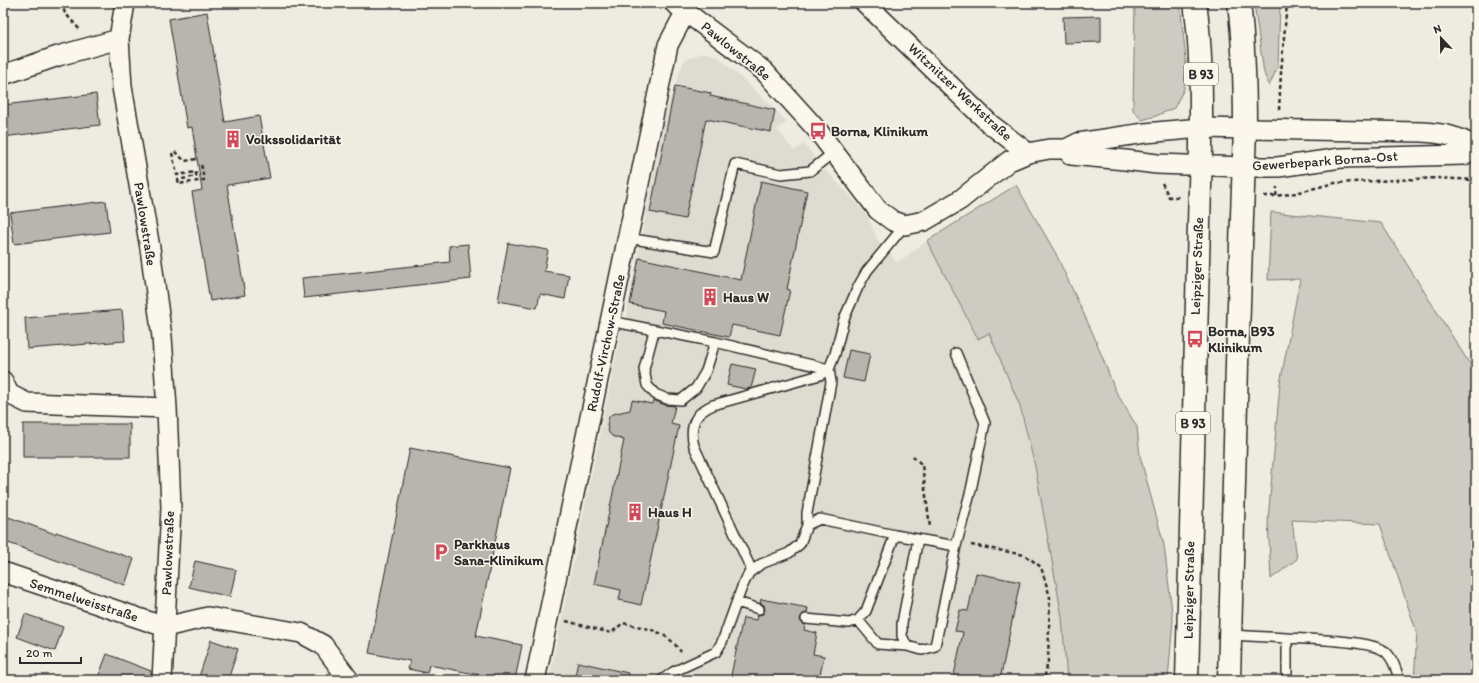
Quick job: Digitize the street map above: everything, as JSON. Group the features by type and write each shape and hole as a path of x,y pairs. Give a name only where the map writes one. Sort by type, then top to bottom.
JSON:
{"main road":[{"path":"1229,680 1245,128 1243,33 1239,3"},
{"name":"Leipziger Straße","path":"1187,680 1201,128 1201,83 1196,12"}],"street":[{"name":"Pawlowstraße","path":"125,3 119,40 122,87 150,248 162,337 167,408 171,508 162,680"},
{"name":"Witznitzer Werkstraße","path":"865,3 990,124 1028,153"},
{"name":"Pawlowstraße","path":"680,7 764,70 834,152 878,210 893,221 905,225"},
{"name":"Rudolf-Virchow-Straße","path":"535,680 668,45 680,7"},
{"path":"3,75 58,56 119,40"},
{"path":"905,225 924,221 942,211 966,196 1009,161 1028,153 1066,149 1078,143 1145,133 1201,128 1245,128"},
{"name":"Gewerbepark Borna-Ost","path":"1244,167 1278,167 1341,158 1464,155 1476,147 1463,139 1441,133 1245,128"},
{"path":"1066,149 1070,155 1157,164 1244,167"},
{"path":"3,380 9,394 27,403 167,408"},
{"name":"Semmelweisstraße","path":"3,572 165,627"},
{"path":"165,627 208,617 301,633 323,645 349,680"}],"lane":[{"path":"627,238 714,252 735,164 781,174 810,171 834,152"},
{"path":"752,571 694,446 692,428 695,420 705,409 713,405 820,375 829,369 836,354 844,320 858,287 867,271 905,225"},
{"path":"610,321 715,342 829,369"},
{"path":"654,331 644,368 647,385 655,394 667,400 681,400 696,388 706,371 715,342"},
{"path":"858,620 878,644 907,646 922,650 936,646 957,544 971,490 985,423 956,353"},
{"path":"662,680 673,672 716,652 722,642 736,602 749,573 761,564 789,553 800,544 807,525 807,513 831,382 829,369"},
{"path":"807,525 820,519 895,535 957,544"},
{"path":"806,620 849,623 858,620 866,611 895,535"},
{"path":"907,646 902,636 902,623 918,539"},
{"path":"736,602 759,609"},
{"path":"1230,635 1364,643 1386,652 1396,668 1399,680"},
{"path":"1287,638 1287,680"}],"path":[{"path":"61,3 65,13 95,46"},
{"path":"1280,129 1279,94 1287,3"},
{"path":"197,159 185,161 173,152 177,175 196,172 196,176 178,180 179,184 204,180 201,163"},
{"path":"1278,167 1276,196 1334,183 1437,178 1476,180"},
{"path":"913,456 922,465 930,531 928,541"},
{"path":"957,544 1025,555 1041,567 1050,597 1048,661 1044,680"},
{"path":"548,616 611,633 623,624 657,631 676,645 690,664"},
{"path":"421,680 423,672"}],"shaded area":[{"path":"1135,3 1180,3 1186,60 1184,89 1174,108 1142,120 1133,110"},
{"path":"1254,3 1280,3 1278,66 1269,86 1264,73"},
{"path":"702,53 717,56 769,103 787,122 777,129 794,151 804,144 824,169 849,194 868,217 877,239 897,263 927,241 978,338 989,333 1020,406 1035,466 1062,617 1067,680 549,680 622,328 626,328 628,306 666,111 683,63 687,59"},
{"path":"1016,185 1055,252 1094,336 1115,390 1137,427 1140,456 1164,545 1173,620 1168,680 1067,680 1062,617 1035,466 1020,406 989,333 978,339 927,241"},
{"path":"1271,212 1381,223 1476,374 1476,680 1414,680 1417,633 1380,524 1292,520 1297,559 1271,579 1268,520 1280,384 1300,279 1268,280"}],"building":[{"path":"207,12 225,122 259,116 270,178 227,185 245,295 210,301 192,192 202,190 192,127 187,128 169,19"},
{"path":"1101,16 1101,42 1064,43 1063,17"},
{"path":"675,86 711,93 710,96 775,110 771,132 706,119 685,219 650,212"},
{"path":"96,94 100,125 3,137 3,105"},
{"path":"761,181 807,191 787,289 790,290 780,335 732,325 729,337 662,323 664,311 630,304 639,258 741,280"},
{"path":"106,201 110,232 14,244 10,213"},
{"path":"508,243 548,250 544,271 569,275 565,299 540,294 537,308 498,301"},
{"path":"468,244 471,279 304,298 302,278 450,262 449,246"},
{"path":"122,310 125,341 27,349 25,318"},
{"path":"849,350 870,354 864,382 843,378"},
{"path":"732,364 756,369 751,388 746,389 727,385"},
{"name":"Haus H","path":"632,400 652,404 653,400 665,405 675,406 671,424 679,426 641,605 619,600 621,590 594,584 624,440 612,436 609,433 607,425 609,417 612,414 630,410"},
{"path":"23,424 130,424 130,457 23,457"},
{"name":"Parkhaus Sana-Klinikum","path":"410,448 510,468 476,636 522,645 515,680 506,680 429,665 427,673 408,669 410,661 369,653"},
{"path":"3,515 55,534 56,532 134,559 125,585 3,541"},
{"path":"195,561 236,570 230,597 189,587"},
{"path":"976,573 1020,582 1000,680 953,680 963,632 955,631 960,610 968,611"},
{"path":"761,599 808,608 807,613 803,614 800,619 805,625 804,630 817,633 813,654 824,656 819,680 730,680 743,618 757,620 758,615 763,614 765,610 764,605 760,603"},
{"path":"25,614 63,627 55,651 17,637"},
{"path":"211,640 238,649 228,680 198,680"},
{"path":"107,654 151,671 151,680 97,680"},
{"path":"578,662 628,673 627,680 574,680"}],"place":[{"name":"Borna, Klinikum","path":"818,131"},
{"name":"Volkssolidarität","path":"233,139"},
{"name":"Haus W","path":"710,297"},
{"name":"Borna, B93 Klinikum","path":"1195,339"},
{"name":"Haus H","path":"635,512"},
{"name":"Parkhaus Sana-Klinikum","path":"441,552"}]}
